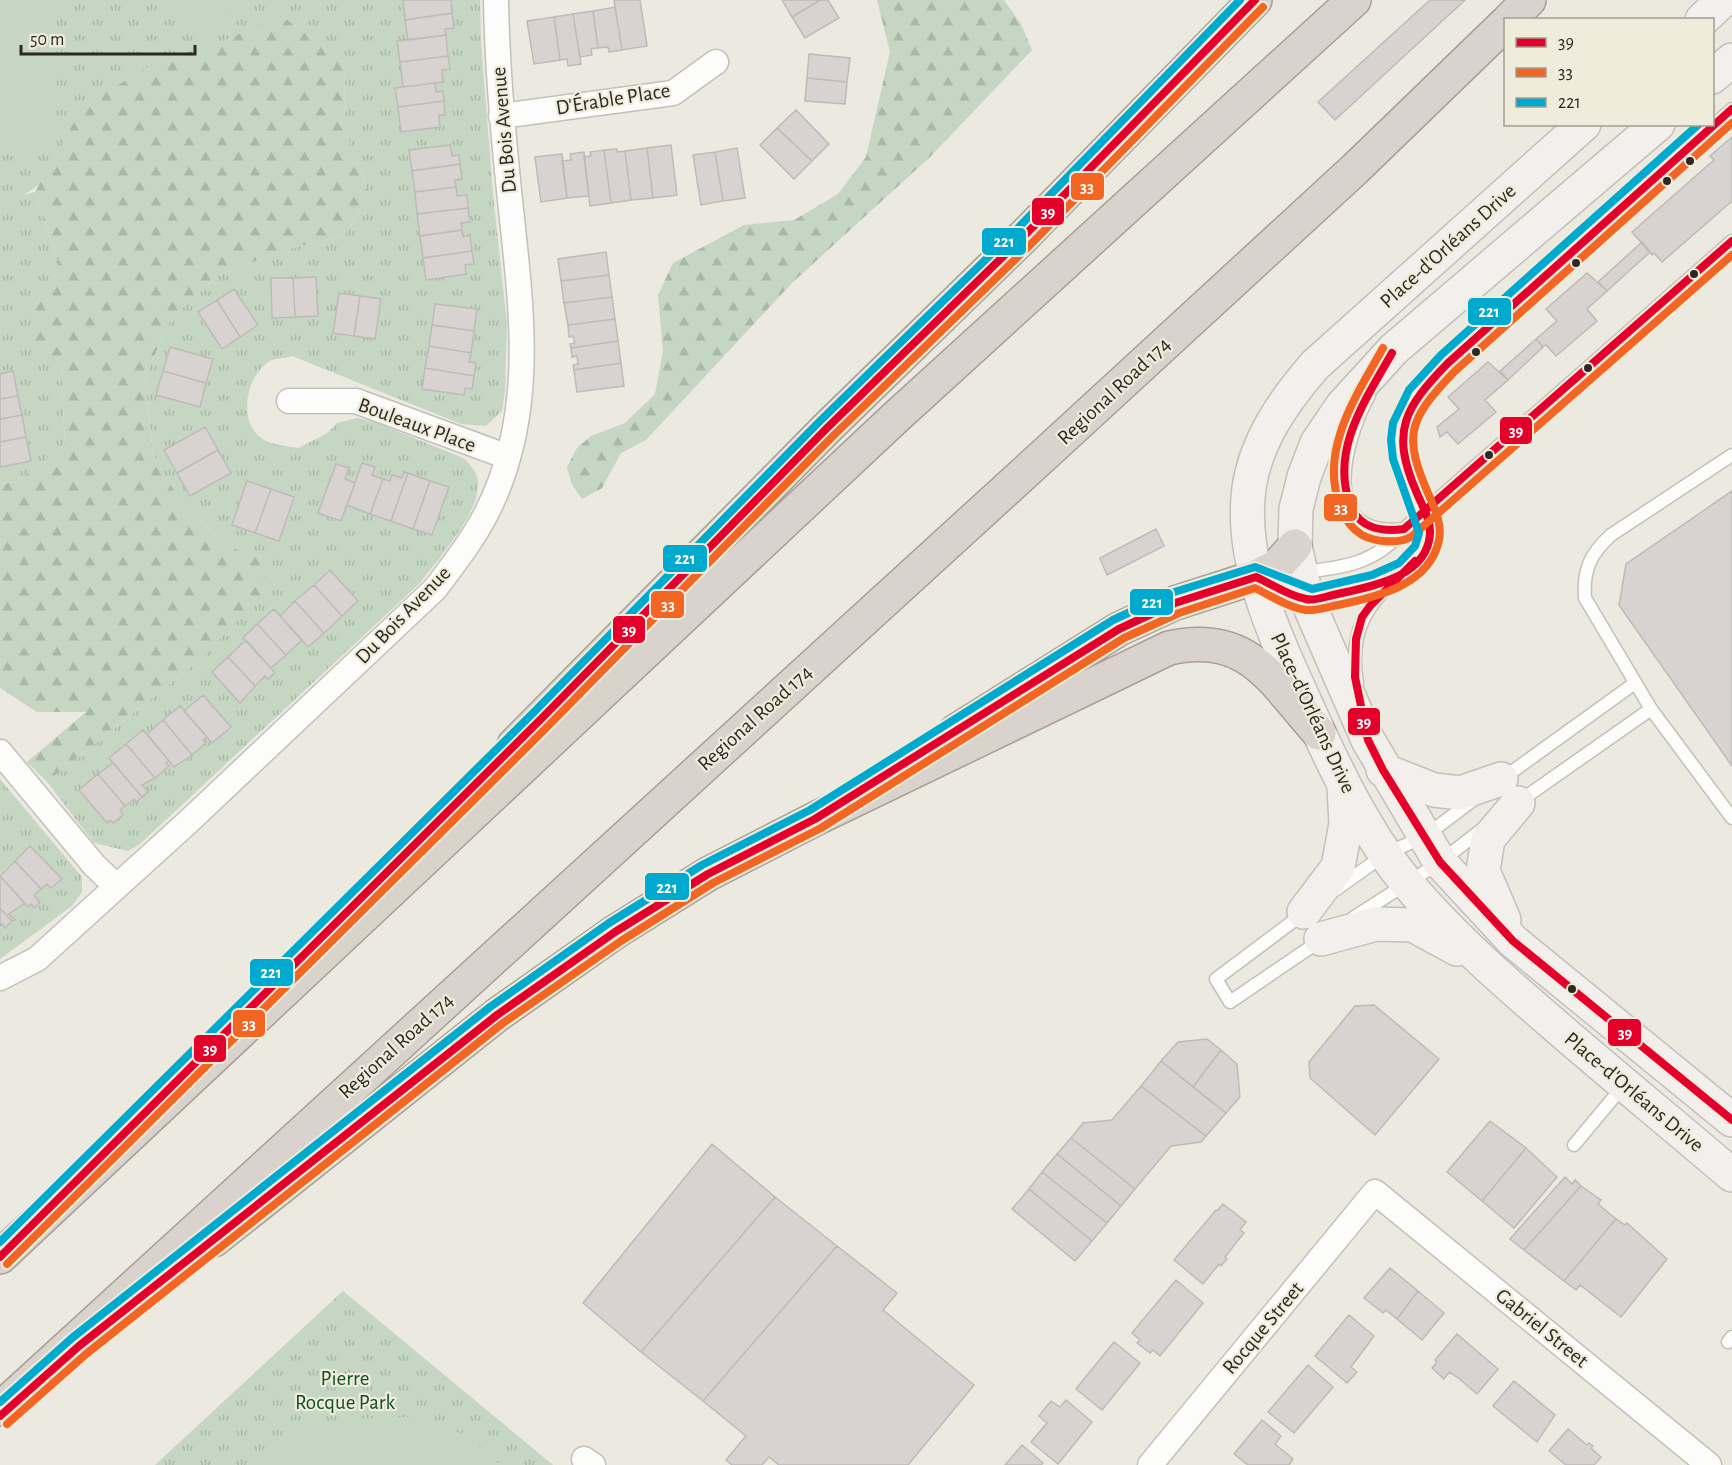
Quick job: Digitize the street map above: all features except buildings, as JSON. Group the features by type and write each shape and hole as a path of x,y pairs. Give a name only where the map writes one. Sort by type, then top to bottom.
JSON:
{"highway":[{"path":"6,1251 827,428 1031,228 1255,0"},
{"path":"896,417 997,311 1334,0"},
{"path":"6,1251 896,417 1354,0"},
{"path":"1511,18 1529,0"},
{"name":"Regional Road 174","path":"0,1408 1053,447 1355,169 1504,25"},
{"path":"814,819 1119,629 1175,603 1256,577 1277,566 1301,573"},
{"path":"0,1416 79,1346 496,1015 615,932 680,892 814,819 1169,648 1189,644 1210,643 1231,648 1260,666 1318,733"}],"main road":[{"path":"1704,18 1723,0"},
{"path":"1714,76 1732,60"},
{"path":"1714,85 1732,72"},
{"name":"Place-d'Orléans Drive","path":"1582,126 1315,365 1289,396 1269,429 1257,457 1249,489 1248,520 1256,577 1273,630 1344,786 1407,882 1484,964 1732,1175"},
{"name":"Place-d'Orléans Drive","path":"1656,126 1394,349 1342,406 1317,443 1296,508 1301,573 1368,740 1383,770 1432,849 1513,940 1732,1120"},
{"path":"1383,770 1434,790 1460,793 1510,791 1488,839 1483,871 1513,940"},
{"path":"1344,786 1346,824 1338,867 1313,926 1413,925 1484,964"}],"street":[{"name":"Du Bois Avenue","path":"0,978 37,959 197,814 435,589 464,550 487,513 508,457 519,411 524,328 501,116 496,0"},
{"name":"D'Érable Place","path":"501,116 673,93 716,62"},
{"name":"Bouleaux Place","path":"289,401 356,400 508,457"},
{"path":"0,752 94,865 116,886"},
{"name":"Rocque Street","path":"1160,1461 1376,1192"},
{"name":"Gabriel Street","path":"1376,1192 1710,1465"}],"lane":[{"path":"1714,125 1732,109"},
{"path":"1368,740 1356,677 1356,639 1362,617 1427,546 1430,528 1405,467 1401,445 1402,424 1416,397 1464,348 1713,126"},
{"path":"1256,577 1339,568 1367,560 1387,548 1404,529 1732,240"},
{"path":"1394,349 1352,432 1345,457 1344,484 1351,508 1362,524 1381,531 1404,529"},
{"path":"1732,455 1611,536 1597,548 1587,565 1583,580 1585,598 1650,709 1732,818"},
{"path":"1301,573 1366,589 1395,579"},
{"path":"1635,683 1510,791 1432,849 1407,882 1313,926 1216,979 1230,1002 1313,926 1387,853 1432,849 1510,791 1650,709"},
{"path":"1574,1144 1625,1084"}],"green space":[{"path":"0,0 403,0 408,40 398,42 403,87 395,88 401,132 440,127 439,115 445,114 443,91 436,92 435,83 443,82 442,70 450,68 445,29 454,28 451,0 480,0 481,42 493,194 507,324 505,391 502,411 486,426 461,424 292,356 272,360 261,368 250,389 247,401 250,424 257,434 273,444 298,448 326,434 337,423 357,418 375,422 463,458 473,468 478,481 473,507 457,535 420,583 140,844 128,851 94,843 47,782 203,657 266,558 232,548 184,508 153,454 145,378 171,318 220,274 288,249 345,235 369,194 345,130 344,63 281,15 24,195 35,192 60,268 31,312 61,363 65,444 17,482 0,484 0,467 31,461 13,372 0,374","holes":["450,145 457,196 467,196 470,221 461,223 463,237 471,236 474,264 465,265 466,274 426,280 409,150","316,277 318,316 272,318 271,279","234,289 258,325 222,349 198,312","339,293 381,299 375,339 333,333","435,304 477,310 469,362 472,389 465,388 464,395 422,389","170,347 213,359 199,407 156,395","205,427 230,473 190,496 164,450","362,463 375,467 372,475 390,481 392,475 402,478 405,472 449,487 433,535 347,505 341,521 318,513 336,464 349,468 345,479 355,483","247,481 294,498 279,541 232,525","329,570 358,601 309,647 302,640 271,668 275,673 268,679 265,676 240,702 212,672 246,640 244,637 274,609 280,616","204,695 230,727 212,743 207,737 203,740 206,743 188,758 166,763 169,767 142,785 147,792 120,810 123,815 114,823 110,820 106,823 80,790 113,763 109,758 142,730 147,734 180,707 184,711"]},
{"path":"0,0 57,0 54,147 0,146"},
{"path":"166,0 236,0 205,34"},
{"path":"877,0 1004,0 1021,24 1032,50 930,157 792,283 646,440 621,453 602,488 582,499 572,485 567,467 577,448 591,436 625,423 655,394 663,351 658,295 673,263 744,225 794,220 838,194 866,157 890,52"},
{"path":"281,15 344,63 345,130 369,194 345,235 288,249 220,274 171,318 145,378 153,454 184,508 232,548 266,558 262,595 203,657 47,782 27,762 86,712 37,712 0,688 0,484 17,482 65,444 61,363 33,356 31,312 60,268 35,192 83,106 166,56 208,48"},
{"path":"0,779 82,877 82,892 72,906 0,959 0,926 2,924 6,928 14,920 9,914 25,903 34,907 34,895 47,884 52,888 61,879 30,846 0,874"},
{"name":"Pierre Rocque Park","path":"343,1291 553,1465 155,1465"},
{"path":"410,1417 466,1435 500,1465 245,1465 277,1438 340,1419"}],"transit line":[{"name":"221","path":"0,1242 534,712 820,421 1016,230 1240,0"},
{"name":"39","path":"0,1257 541,719 827,428 1023,237 1255,0"},
{"name":"33","path":"7,1264 548,726 834,435 1031,244 1263,7"},
{"name":"39","path":"1714,125 1732,109"},
{"name":"33","path":"7,1424 86,1354 503,1023 621,941 713,883 821,828 1124,638 1179,613 1255,588 1293,606 1306,610 1318,609 1385,593 1413,578 1425,568 1434,555 1440,535 1438,519 1422,478 1413,444 1414,430 1427,403 1455,371 1732,123"},
{"name":"221","path":"0,1402 72,1338 490,1007 609,923 702,865 810,810 1113,620 1171,593 1255,567 1312,589 1372,575 1399,563 1415,546 1419,533 1393,459 1391,440 1393,423 1409,390 1441,355 1697,126"},
{"name":"39","path":"0,1416 79,1346 497,1015 615,932 708,874 815,819 1119,629 1175,603 1256,577 1293,595 1316,599 1378,584 1407,571 1426,549 1430,534 1427,517 1408,470 1404,452 1403,436 1406,421 1421,393 1448,363 1713,126"},
{"name":"39","path":"1392,353 1354,425 1344,464 1345,484 1354,512 1365,524 1387,530 1404,529 1732,241"},
{"name":"33","path":"1383,348 1352,404 1344,424 1337,444 1334,464 1335,485 1342,510 1354,529 1367,537 1380,541 1393,541 1411,537 1732,255"},
{"name":"39","path":"1415,561 1370,606 1362,617 1356,639 1355,677 1368,740 1383,770 1440,862 1513,941 1732,1120"}]}
